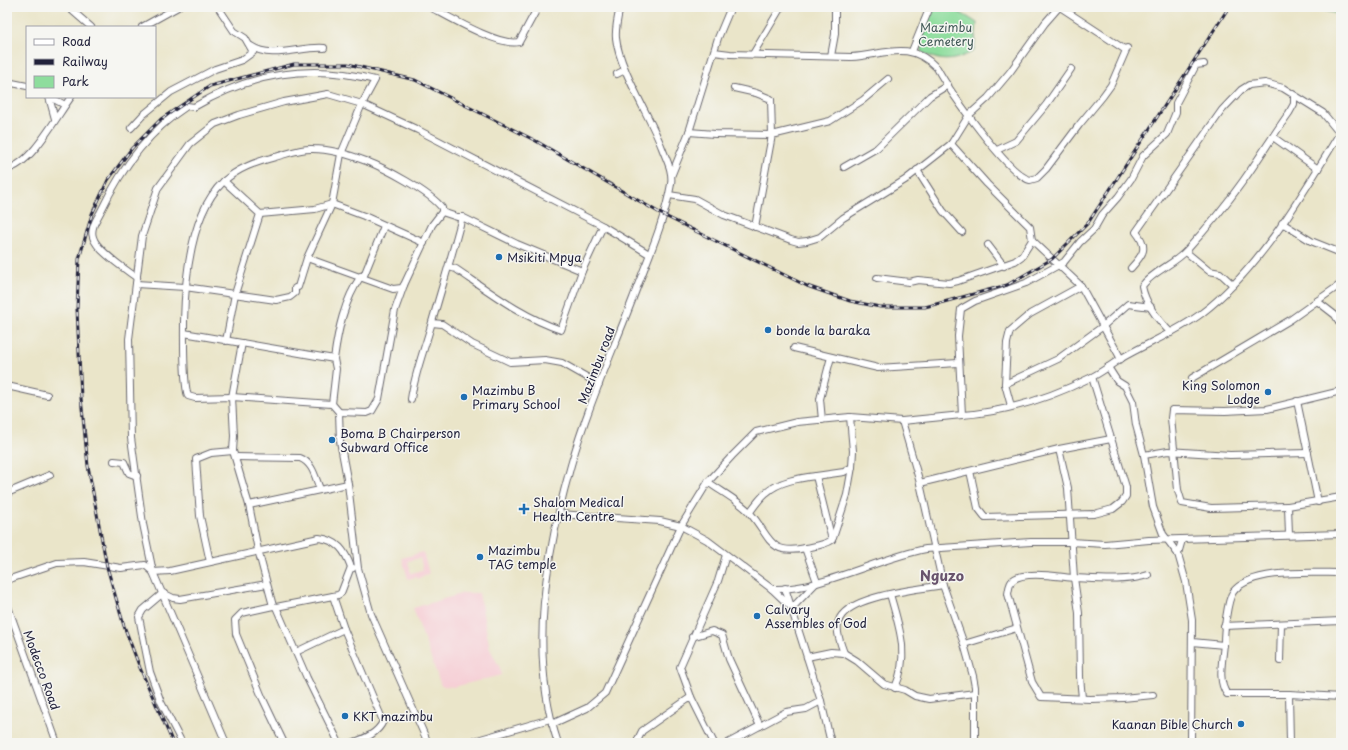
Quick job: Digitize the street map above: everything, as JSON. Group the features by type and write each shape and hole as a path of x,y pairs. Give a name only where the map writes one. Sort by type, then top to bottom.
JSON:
{"street":[{"path":"68,7 90,26"},
{"path":"144,26 169,9 178,7"},
{"path":"131,128 143,115 171,92 215,69 234,64 251,55 253,52 251,46 245,38 234,31 218,7"},
{"path":"430,7 476,30 513,43 519,42 522,38 538,7"},
{"name":"Mazimbu road","path":"558,743 551,722 541,632 545,587 559,514 571,464 599,384 665,216 672,174 654,127 625,70 615,37 620,7"},
{"path":"672,174 689,132 714,52 731,7"},
{"path":"753,54 781,7"},
{"path":"831,56 835,34 835,7"},
{"path":"912,51 930,7"},
{"path":"669,194 695,199 724,215 798,242 815,239 843,218 917,170 951,144 969,115 988,98 1010,72 1045,23 1060,7 1124,49 1127,48 1111,85 1046,169 1037,178 1030,180 1023,178 1010,166 976,127 969,115 948,85 938,68 930,61 912,51 892,50 865,56 730,54 714,52"},
{"path":"251,46 257,50 278,52 324,48"},
{"path":"962,415 958,363 958,324 961,309 975,301 1026,283 1060,265 1094,229 1102,215 1118,197 1131,178 1143,156 1167,134 1176,112 1176,103 1191,73 1196,65 1204,64"},
{"path":"617,74 625,70"},
{"path":"997,150 1016,141 1046,105 1071,70"},
{"path":"326,71 375,80 362,104 341,154 332,204 307,258 298,287 295,288 295,293 290,297 276,300 136,281 99,248 92,236 93,227 112,187 129,162 152,133 170,116 187,106 194,107 218,93 271,77 299,72 326,71"},
{"path":"689,132 772,135 830,121 863,100 888,79"},
{"path":"7,82 26,86"},
{"path":"467,743 551,722 587,708 605,693 681,526 708,482 756,432 796,422 850,416 902,421 984,413 1049,395 1092,377 1121,359 1170,333 1203,312 1234,285 1248,269 1282,223 1340,133 1323,113 1276,86 1260,83 1244,87 1218,116 1136,232 1143,247 1143,256 1131,268"},
{"path":"844,167 877,148 930,96 948,85"},
{"path":"734,88 756,93 771,100 772,135 755,227"},
{"path":"226,743 176,631 163,592 153,572 143,524 131,438 129,339 142,236 158,188 190,144 215,124 276,104 328,94 362,104 418,130 603,226 649,254"},
{"path":"1170,333 1151,307 1144,294 1142,286 1147,279 1161,271 1186,252 1243,182 1292,108 1294,96"},
{"path":"49,98 55,119"},
{"path":"51,98 65,105"},
{"path":"7,169 17,166 28,157 70,98"},
{"path":"1273,137 1318,169"},
{"path":"951,144 1005,203 1021,216 1030,227 1032,240 1081,286 1102,327 1121,359"},
{"path":"284,743 262,697 236,634 235,620 242,614 275,606 333,596 341,593 354,568 356,555 348,484 340,441 339,412 332,404 232,397 195,398 188,396 184,333 185,287 199,221 216,190 224,181 249,164 313,148 376,164 433,198 442,208 442,212"},
{"path":"917,170 944,211 962,232"},
{"path":"224,181 260,214 315,209 332,204 364,216 424,243"},
{"path":"442,212 457,217 462,217 517,244 582,272"},
{"path":"339,412 367,413 372,411 376,406 391,326 404,285 432,225 442,212"},
{"path":"226,341 235,294 260,214"},
{"path":"411,399 415,376 449,267 462,217"},
{"path":"1282,223 1311,241 1341,253"},
{"path":"332,404 336,369 334,359 343,314 354,287 362,277 384,226"},
{"path":"449,267 456,269 511,307 537,321 562,330 582,272 603,226"},
{"path":"877,278 892,281 937,280 949,282 977,276 1016,261 1022,256 1032,240"},
{"path":"988,245 1004,266"},
{"path":"1186,252 1209,271 1220,273 1234,285"},
{"path":"307,258 396,289 402,288 404,285"},
{"path":"1192,378 1317,302 1341,284"},
{"path":"1011,406 1005,384 1006,343 1010,331 1030,314 1081,286"},
{"path":"1317,302 1335,315 1341,325"},
{"path":"1005,384 1058,358 1102,327 1128,304 1151,307"},
{"path":"432,323 442,324 472,344 510,362 545,360 562,363 599,384"},
{"path":"184,333 334,359"},
{"path":"242,343 232,397 234,454 249,505 258,550 267,584 275,606 339,743"},
{"path":"794,348 878,368 958,363"},
{"path":"822,420 820,399 831,357"},
{"path":"1108,367 1117,381 1125,386 1133,402 1136,425 1144,455 1153,507 1163,534 1178,554 1190,600 1192,642 1191,743"},
{"path":"970,471 978,508 985,517 1001,518 1036,515 1068,516 1094,514 1113,509 1122,502 1126,496 1126,487 1092,377"},
{"path":"7,386 47,395"},
{"path":"1341,391 1267,409 1172,410 1171,418 1178,490 1180,501 1184,504 1211,508 1288,506 1341,497"},
{"path":"1297,401 1318,502"},
{"path":"708,482 750,512 774,545 782,549 791,550 822,545 832,540 847,496 853,456 850,416"},
{"path":"902,421 920,483 943,585 964,644 973,676 975,693 975,743"},
{"path":"920,483 1059,449 1111,439"},
{"path":"1059,449 1068,488 1068,516 1079,613 1080,676 1082,698"},
{"path":"1144,455 1168,451 1230,455 1308,453"},
{"path":"210,562 200,516 196,459 211,453 300,458 305,460 310,465 320,489"},
{"path":"114,461 124,462 129,473 137,476"},
{"path":"750,512 767,492 795,480 844,472 852,467"},
{"path":"7,493 50,475"},
{"path":"816,476 832,540"},
{"path":"249,505 348,484"},
{"path":"1288,506 1289,535"},
{"path":"559,514 660,521 681,526 707,540 772,589 792,608"},
{"path":"772,589 817,582 909,552 934,549 1071,542 1105,544 1289,535 1341,534"},
{"path":"7,580 57,564 84,562 121,568 145,565 153,572 170,571 258,550 319,538 331,541 345,552 354,568 371,614 428,743"},
{"path":"1178,554 1182,540"},
{"path":"345,552 354,543"},
{"path":"805,548 817,582"},
{"path":"345,552 356,555"},
{"path":"714,743 691,697 680,667 718,581 726,555"},
{"path":"1341,573 1306,573 1257,577 1244,582 1232,593 1224,626 1222,674 1224,689 1227,694 1289,694 1341,697"},
{"path":"1148,575 1132,578 1074,578 1028,575 1014,579 1010,585 1008,594 1032,682 1041,697 1123,698 1153,694"},
{"path":"792,608 817,582"},
{"path":"163,592 173,598 180,598 267,584"},
{"path":"844,653 837,629 841,615 858,604 890,594 943,585"},
{"path":"785,588 822,701 831,743"},
{"path":"163,592 143,610 139,617 140,625 150,672 161,702 182,743"},
{"path":"890,594 902,637 903,651 901,673 895,688"},
{"path":"333,596 344,629 383,721 381,727 366,741 352,743"},
{"name":"Modecco Road","path":"7,604 57,743"},
{"path":"1224,626 1341,621"},
{"path":"1280,661 1281,624"},
{"path":"964,644 1017,628"},
{"path":"296,652 344,629"},
{"path":"692,637 712,631 722,634 729,659 760,726"},
{"path":"1192,642 1224,645"},
{"path":"807,657 831,652 844,653 857,661 884,684 905,690 915,696 929,699 975,693"},
{"path":"1289,694 1290,743"},
{"path":"639,743 638,739 642,731 691,697"},
{"path":"728,743 786,712 806,709 822,701"}],"shaded area":[{"path":"423,552 429,573 417,579 416,577 408,579 402,558","holes":["420,558 423,570 411,573 408,561"]},
{"path":"464,593 479,593 490,649 500,668 501,675 454,687 441,686 413,608"}],"green space":[{"name":"Mazimbu Cemetery","path":"930,7 950,9 977,23 974,51 948,60 928,56 921,52 920,29"},
{"path":"1311,7 1341,7 1341,15"}],"railway":[{"path":"173,743 140,668 124,626 107,567 88,466 81,398 77,309 79,259 92,214 108,180 132,148 161,119 210,86 294,64 348,64 415,80 536,141 665,216 807,286 850,301 880,307 925,307 1007,285 1052,259 1088,223 1229,7"}],"place":[{"name":"Msikiti Mpya","path":"499,257"},
{"name":"bonde la baraka","path":"768,330"},
{"name":"King Solomon Lodge","path":"1268,392"},
{"name":"Mazimbu B Primary School","path":"464,397"},
{"name":"Boma B Chairperson Subward Office","path":"332,440"},
{"name":"Shalom Medical Health Centre","path":"524,509"},
{"name":"Mazimbu TAG temple","path":"480,557"},
{"name":"Calvary Assembles of God","path":"757,616"},
{"name":"KKT mazimbu","path":"345,716"},
{"name":"Kaanan Bible Church","path":"1241,724"}],"district":[{"name":"Nguzo","path":"942,575"}]}
